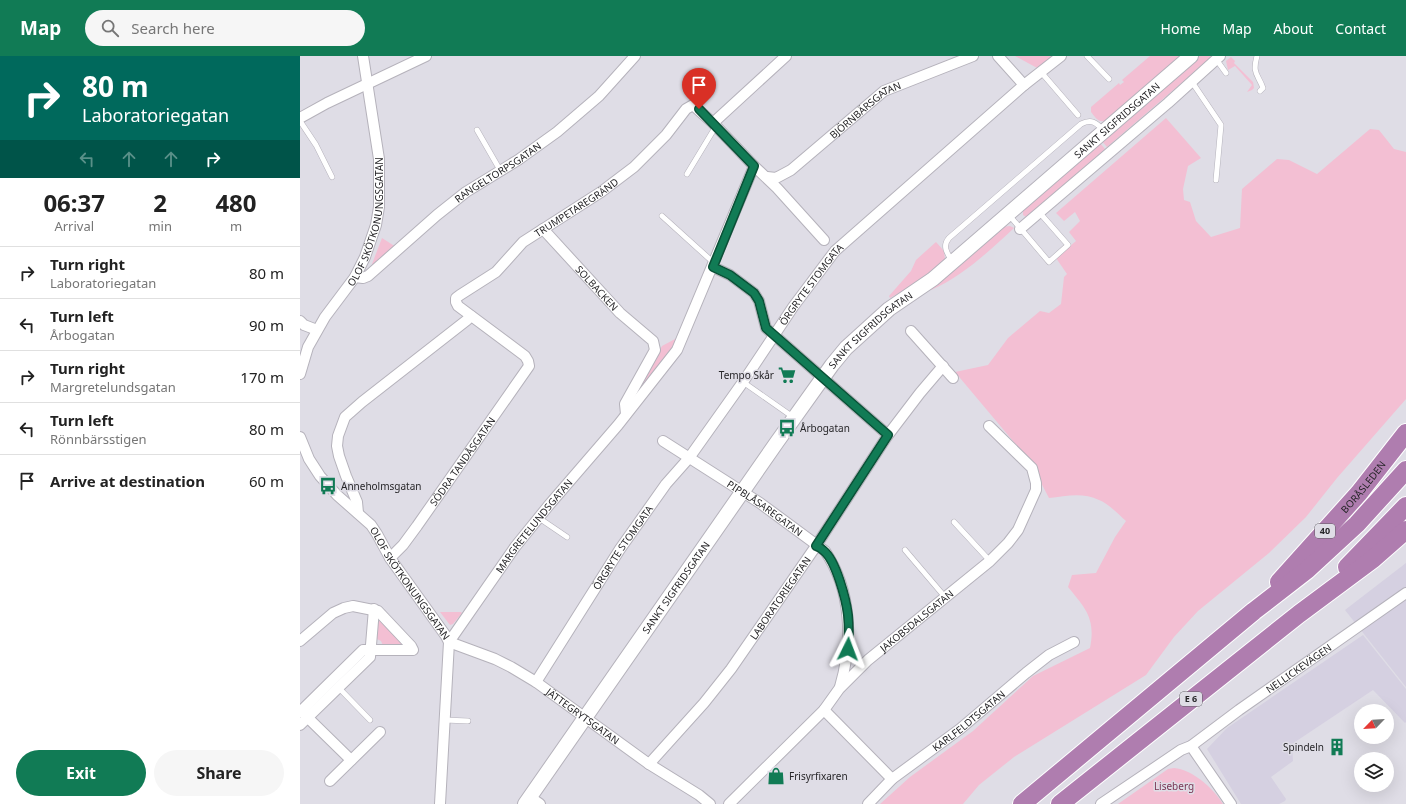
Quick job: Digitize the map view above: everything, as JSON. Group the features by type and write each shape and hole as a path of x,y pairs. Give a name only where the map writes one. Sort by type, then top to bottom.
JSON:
{"highway":[{"name":"BORÅSLEDEN","path":"1254,611 1359,493 1406,433"},
{"path":"1022,804 1254,611 1325,555 1357,524 1406,470"},
{"name":"E 6","path":"1060,804 1299,614 1406,506"},
{"path":"1299,614 1373,559 1406,530"}],"street":[{"name":"OLOF SKÖTKONUNGSGATAN","path":"300,374 308,347 325,317 354,277 373,236 376,225 379,207 379,159 363,56"},
{"path":"300,119 327,103 426,56"},
{"name":"RANGELTORPSGATAN","path":"354,277 363,278 368,276 460,197 538,146 593,101 635,56"},
{"path":"786,56 714,124 754,166 767,177 824,240"},
{"name":"BJÖRNBÄRSGATAN","path":"767,177 776,178 791,170 884,91 973,56"},
{"path":"998,56 1024,85"},
{"name":"ÖRGRYTE STOMGATA","path":"536,682 620,549 666,484 689,458 743,382 793,307 835,251 1024,85 1061,56"},
{"name":"SANKT SIGFRIDSGATAN","path":"532,802 585,717 822,378 846,348 866,328 889,309 932,279 953,262 1190,56"},
{"name":"SANKT SIGFRIDSGATAN","path":"1020,228 1168,103 1218,58"},
{"name":"TRUMPETAREGRÄND","path":"471,316 458,306 456,302 456,298 460,294 496,272 523,242 601,192 634,167 666,135 686,109 693,105 714,124"},
{"name":"MARGRETELUNDSGATAN","path":"449,642 515,548 677,350 714,265 754,166"},
{"name":"SOLBACKEN","path":"544,229 620,313 653,340 655,344"},
{"path":"714,265 754,293 759,301 766,328 774,336 888,435"},
{"path":"358,513 357,502 346,476 337,446 338,436 345,417 471,316"},
{"name":"SÖDRA TANDÅSGATAN","path":"390,558 403,546 528,366 528,361 525,356 471,316"},
{"path":"300,321 304,325 317,330"},
{"path":"911,331 953,378"},
{"name":"MARGRETELUNDSGATAN","path":"626,414 625,404 655,350 655,344"},
{"name":"LABORATORIEGATAN","path":"649,764 704,703 731,669 816,546 888,435 943,366"},
{"name":"JAKOBSDALSGATAN","path":"729,804 824,710 839,689 868,660 990,561 1018,530 1036,490 1036,483 1032,468 989,426"},
{"name":"OLOF SKÖTKONUNGSGATAN","path":"300,437 309,459 320,476 337,495 371,525 390,558 443,630 449,642 440,804"},
{"name":"PIPBLÅSAREGATAN","path":"663,441 760,503 816,546 825,551 831,560 842,589 848,615 849,638 845,670 839,689"},
{"name":"NELLICKEVÄGEN","path":"1101,804 1181,750 1191,746 1238,710 1406,593"},
{"path":"300,641 337,610 353,606 378,611 413,650 363,650 303,713 300,725"},
{"path":"303,713 339,688 370,657 374,609"},
{"name":"JÄTTEGRYTSGATAN","path":"449,642 495,659 536,682 649,764 699,795 710,804"},
{"name":"KARLFELDTSGATAN","path":"868,804 892,779 960,729 1026,673 1049,655 1074,642"},
{"path":"824,710 892,779"},
{"path":"303,713 351,760"},
{"path":"330,781 380,732"},
{"path":"1191,746 1231,804"}],"lane":[{"path":"1087,56 1109,79"},
{"path":"1257,56 1255,71 1263,88 1260,91"},
{"path":"1218,58 1226,74"},
{"path":"1041,72 1078,115"},
{"path":"1192,82 1221,125 1216,180"},
{"path":"300,119 316,145 332,177"},
{"path":"953,262 945,247 949,238 1081,124 1086,122 1094,122 1104,131"},
{"path":"687,174 714,124"},
{"path":"477,130 500,170"},
{"path":"1008,214 1049,262 1068,245 1039,212"},
{"path":"662,216 714,265"},
{"path":"743,382 794,418"},
{"path":"539,518 567,537"},
{"path":"954,522 990,561"},
{"path":"905,550 945,597"},
{"path":"339,688 370,720"},
{"path":"445,720 468,721"}],"shaded area":[{"path":"1406,563 1406,687 1345,610"},
{"path":"1363,635 1406,689 1405,723 1394,712 1394,704 1387,704 1373,690 1292,744 1293,761 1271,777 1286,799 1279,804 1241,804 1207,749 1227,728"}],"green space":[{"path":"1015,56 1053,56 1039,69"},
{"path":"1150,56 1182,56 1107,120 1098,120 1091,112 1091,107 1119,83 1120,85 1124,82 1122,80"},
{"path":"1198,56 1213,56 1107,147 1101,140"},
{"path":"1231,57 1235,61 1234,63 1253,82 1254,88 1252,90 1247,92 1252,85 1235,66 1228,70 1226,61"},
{"path":"1166,118 1201,158 1188,166 1183,189 1184,200 1190,202 1196,221 1211,237 1240,228 1242,189 1277,159 1289,160 1317,174 1370,129 1379,130 1394,149 1406,152 1406,399 1337,478 1306,517 1269,553 1198,611 1174,637 1146,675 1014,757 979,785 963,804 880,804 910,777 973,731 1033,676 1090,648 1091,629 1088,614 1068,587 1072,575 1096,573 1115,537 1126,521 1103,502 1087,496 1074,495 1049,498 1029,460 955,372 988,365 1008,338 1040,311 1049,313 1061,304 1064,277 1067,274 1056,258 1076,241 1069,232 1080,221 1075,212 1064,221 1056,213"},
{"path":"1099,142 1105,149 1104,150 1029,216 1026,217 1023,215 1023,210"},
{"path":"1010,226 1014,228 975,263 954,278 931,290 929,289 1002,227"},
{"path":"382,238 396,247 374,266 372,264"},
{"path":"936,242 944,251 945,259 919,282 890,298 889,296 911,271 916,260"},
{"path":"677,338 671,352 629,404 662,346"},
{"path":"440,612 462,613 453,624 450,625"},
{"path":"378,616 406,645 384,648 381,641 375,638"},
{"name":"Liseberg","path":"1174,768 1188,772 1202,781 1214,792 1223,804 1118,804 1168,769"}],"place":[{"name":"Tempo Skår","path":"787,375"},
{"name":"Årbogatan","path":"787,428"},
{"name":"Anneholmsgatan","path":"328,486"},
{"name":"Spindeln","path":"1337,747"},
{"name":"Frisyrfixaren","path":"776,776"}],"route":[{"path":"699,109 754,166 713,267 730,275 754,293 759,301 766,328 888,435 816,546 825,551 831,560 844,596 848,615 848,649"}]}
